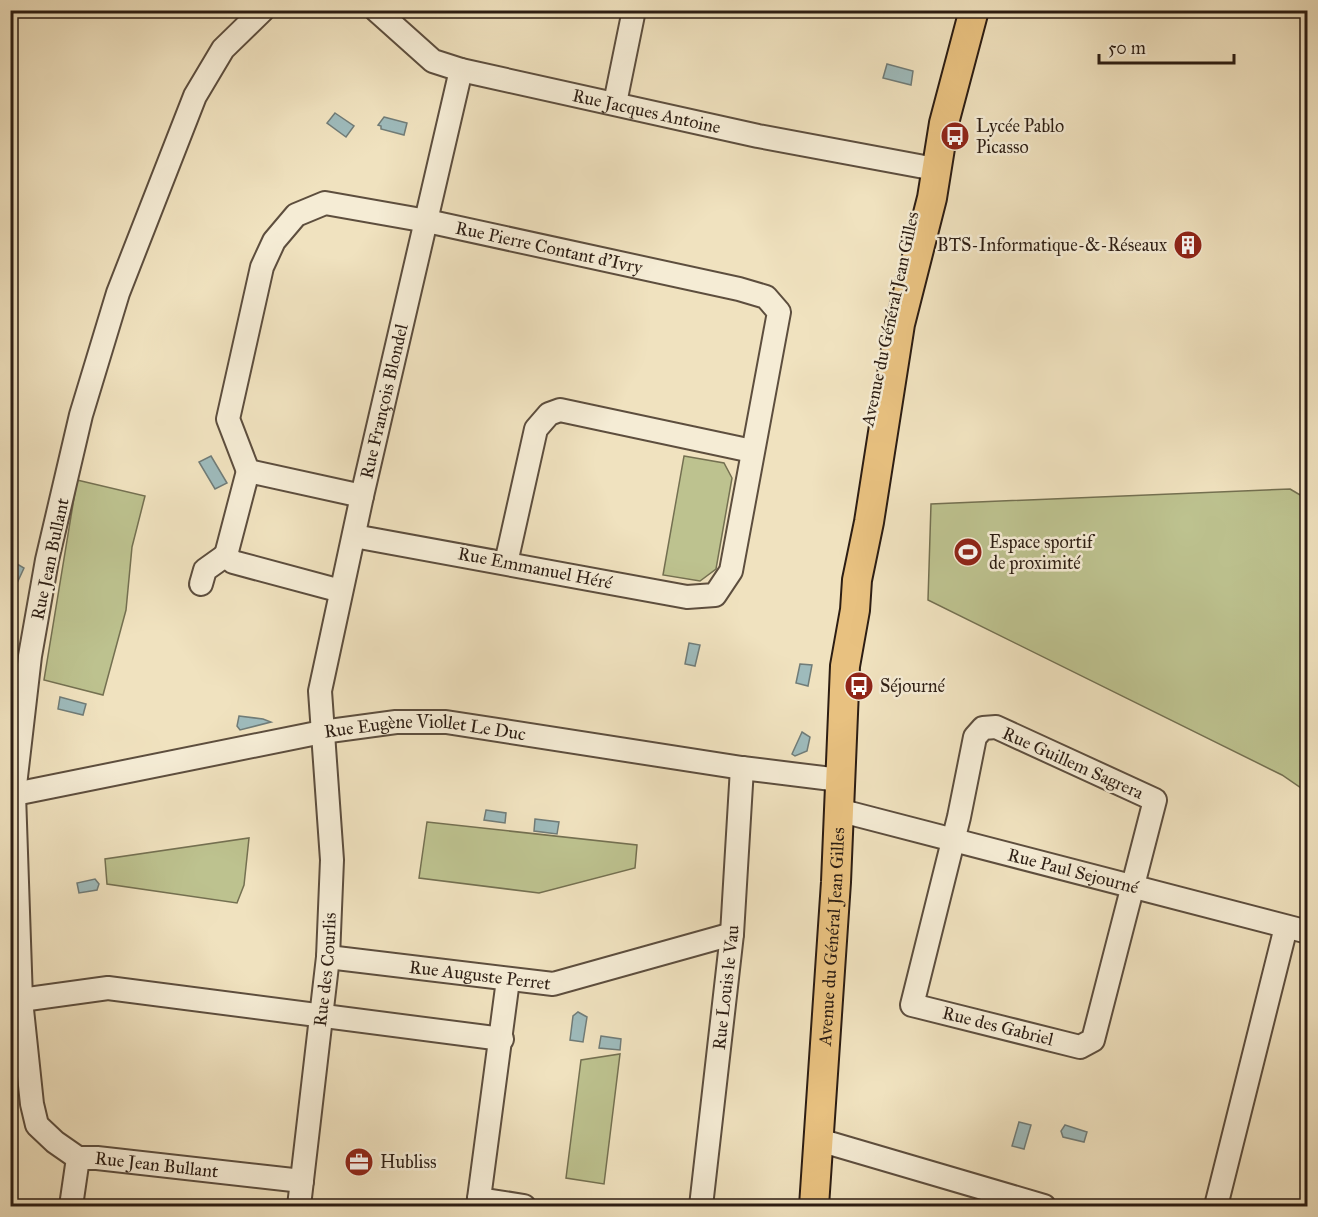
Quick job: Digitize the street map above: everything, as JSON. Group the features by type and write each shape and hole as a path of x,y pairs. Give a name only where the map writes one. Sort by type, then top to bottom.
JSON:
{"main road":[{"name":"Avenue du Général Jean Gilles","path":"814,1206 845,666 890,374 900,324 932,198 926,168 958,10"},
{"name":"Avenue du Général Jean Gilles","path":"926,168 974,10"}],"street":[{"name":"Rue Jean Bullant","path":"263,10 223,49 195,96 118,293 81,415 19,684 12,794 21,1000 32,1104 38,1125 55,1142 78,1158 97,1158 302,1181"},
{"name":"Rue Jacques Antoine","path":"376,10 433,61 461,70 758,136 926,168"},
{"path":"615,103 634,10"},
{"name":"Rue François Blondel","path":"322,732 320,691 362,496 461,70"},
{"name":"Rue Pierre Contant d'Ivry","path":"248,471 228,419 262,267 274,241 296,214 325,203 427,221 766,297 779,312 780,322 752,451 731,571 716,595"},
{"path":"506,563 536,429 549,414 560,410 752,451"},
{"path":"201,584 205,570 226,555 248,471 362,496"},
{"name":"Rue Emmanuel Héré","path":"354,536 687,597 716,595"},
{"path":"226,555 233,562 341,591"},
{"name":"Rue Eugène Viollet Le Duc","path":"12,794 322,732 396,722 446,722 742,768 840,780"},
{"name":"Rue Guillem Sagrera","path":"953,841 975,737 982,728 996,727 1155,800 1132,887"},
{"name":"Rue des Courlis","path":"299,1206 328,957 332,860 322,732"},
{"name":"Rue Louis le Vau","path":"701,1206 732,934 742,768"},
{"name":"Rue Paul Sejourné","path":"838,810 1308,932"},
{"name":"Rue des Gabriel","path":"953,841 912,1005 1080,1047 1093,1040 1132,887"},
{"path":"1216,1206 1286,927"},
{"name":"Rue Auguste Perret","path":"328,957 553,984 732,934"},
{"path":"508,980 502,1039 478,1203 524,1206"},
{"path":"21,1000 108,988 502,1039"},
{"path":"819,1140 1044,1206"},
{"path":"71,1206 78,1158"}],"green space":[{"path":"684,456 724,463 732,478 716,569 700,581 663,575"},
{"path":"77,480 145,496 132,547 126,610 103,695 44,680"},
{"path":"1290,489 1307,499 1307,792 1282,775 928,600 931,504"},
{"path":"427,822 637,845 635,868 539,893 419,878"},
{"path":"249,838 244,885 237,903 107,884 105,859"},
{"path":"620,1054 604,1184 566,1178 581,1060"}],"water":[{"path":"887,64 913,71 911,85 883,78"},
{"path":"335,113 354,126 346,137 327,123"},
{"path":"384,117 407,123 404,135 381,129 378,125"},
{"path":"211,456 227,483 215,489 199,462"},
{"path":"10,562 24,568 12,594"},
{"path":"689,643 700,645 695,666 685,664"},
{"path":"800,664 812,665 808,686 796,683"},
{"path":"60,697 86,704 83,715 58,709"},
{"path":"239,716 271,722 240,730 237,726"},
{"path":"802,732 810,737 807,751 795,756 792,754"},
{"path":"486,810 506,813 505,823 484,820"},
{"path":"535,819 559,822 557,834 534,831"},
{"path":"95,879 99,884 97,890 79,893 77,883"},
{"path":"578,1012 587,1017 583,1042 570,1040 573,1016"},
{"path":"601,1036 621,1039 620,1050 599,1048"},
{"path":"1019,1122 1031,1125 1024,1149 1012,1146"},
{"path":"1065,1125 1087,1132 1084,1142 1063,1137 1061,1131"}],"place":[{"name":"Lycée Pablo Picasso","path":"955,136"},
{"name":"BTS-Informatique-&-Réseaux","path":"1188,245"},
{"name":"Espace sportif de proximité","path":"968,552"},
{"name":"Séjourné","path":"859,686"},
{"name":"Hubliss","path":"359,1162"}]}
